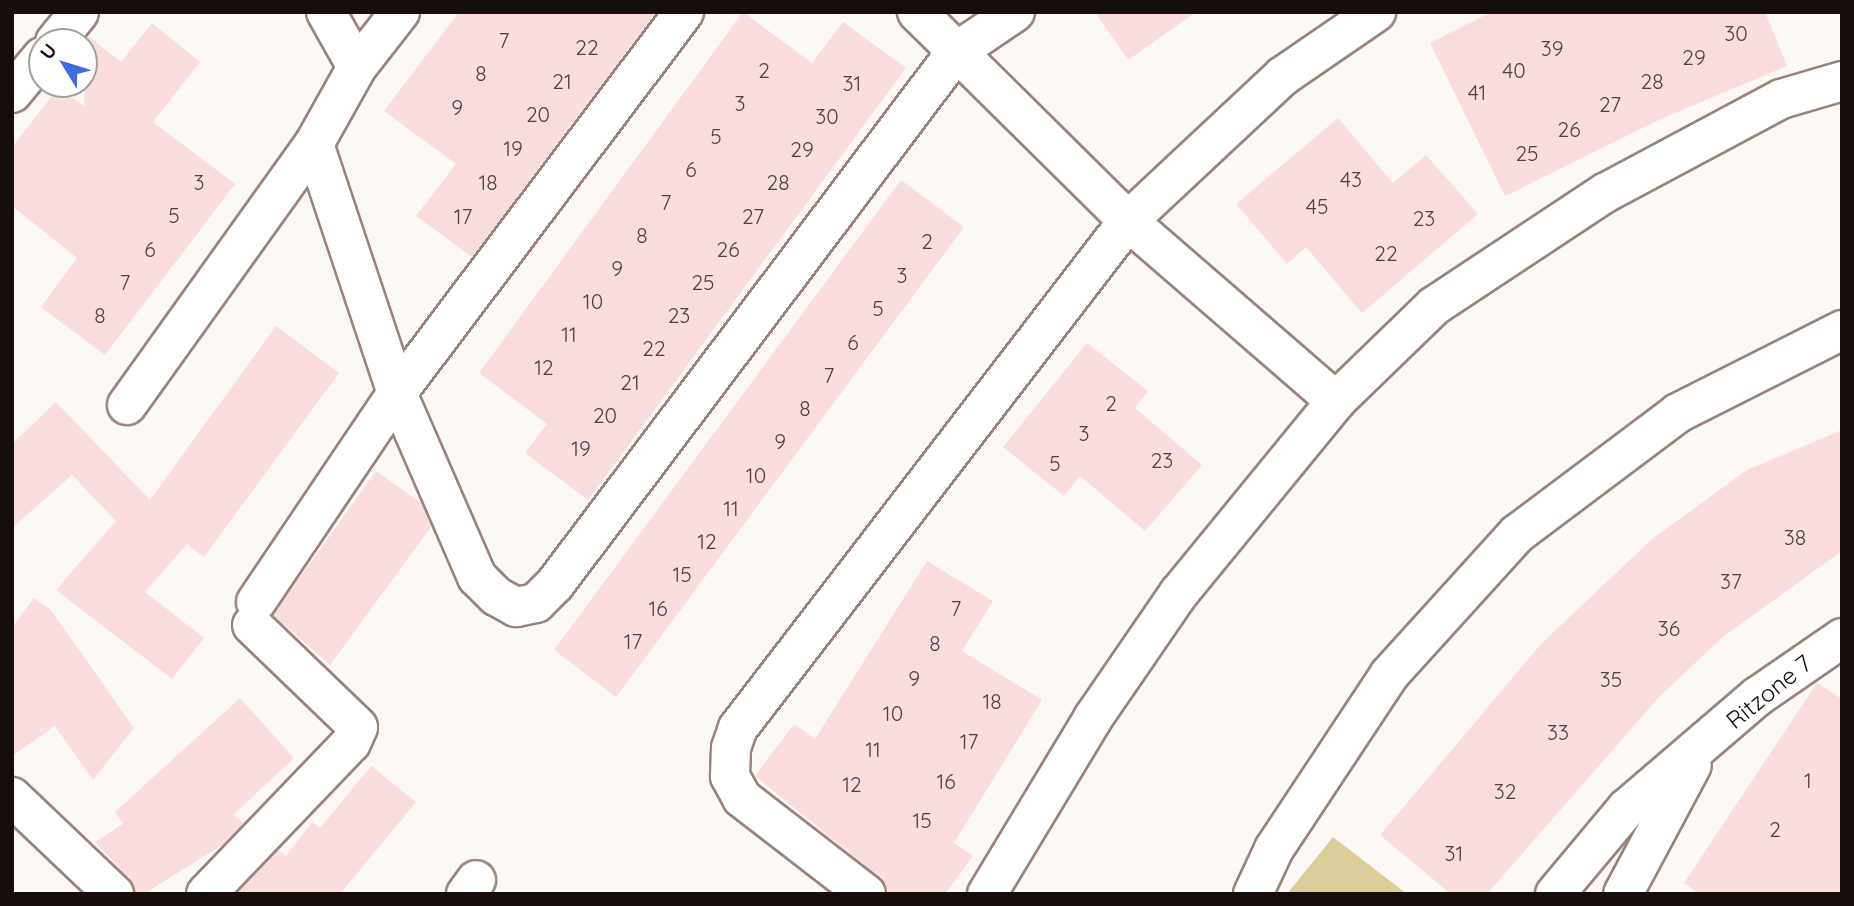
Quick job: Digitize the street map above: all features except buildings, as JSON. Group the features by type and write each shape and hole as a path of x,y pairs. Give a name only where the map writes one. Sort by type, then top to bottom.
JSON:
{"street":[{"path":"66,28 79,12"},
{"path":"326,12 357,66"},
{"path":"127,405 314,144 357,66 400,12"},
{"path":"206,894 351,743 358,727 254,613 397,393 684,12"},
{"path":"917,12 1128,221 1336,401"},
{"path":"314,144 397,393 477,577 496,596 516,607 536,603 555,584 956,52 1015,12"},
{"path":"866,894 742,798 730,776 731,748 738,728 1128,221 1283,76 1376,12"},
{"path":"12,93 28,74"},
{"path":"987,894 1093,718 1179,593 1336,401 1434,306 1605,193 1781,99 1842,81"},
{"path":"1253,894 1274,849 1389,676 1517,534 1678,413 1842,330"},
{"name":"Ritzone 7","path":"1699,751 1758,696 1842,638"},
{"path":"1555,894 1626,809 1699,751"},
{"path":"1623,894 1699,751"},
{"path":"12,797 114,894"}],"shaded area":[{"path":"1333,837 1407,894 1287,894"}]}
